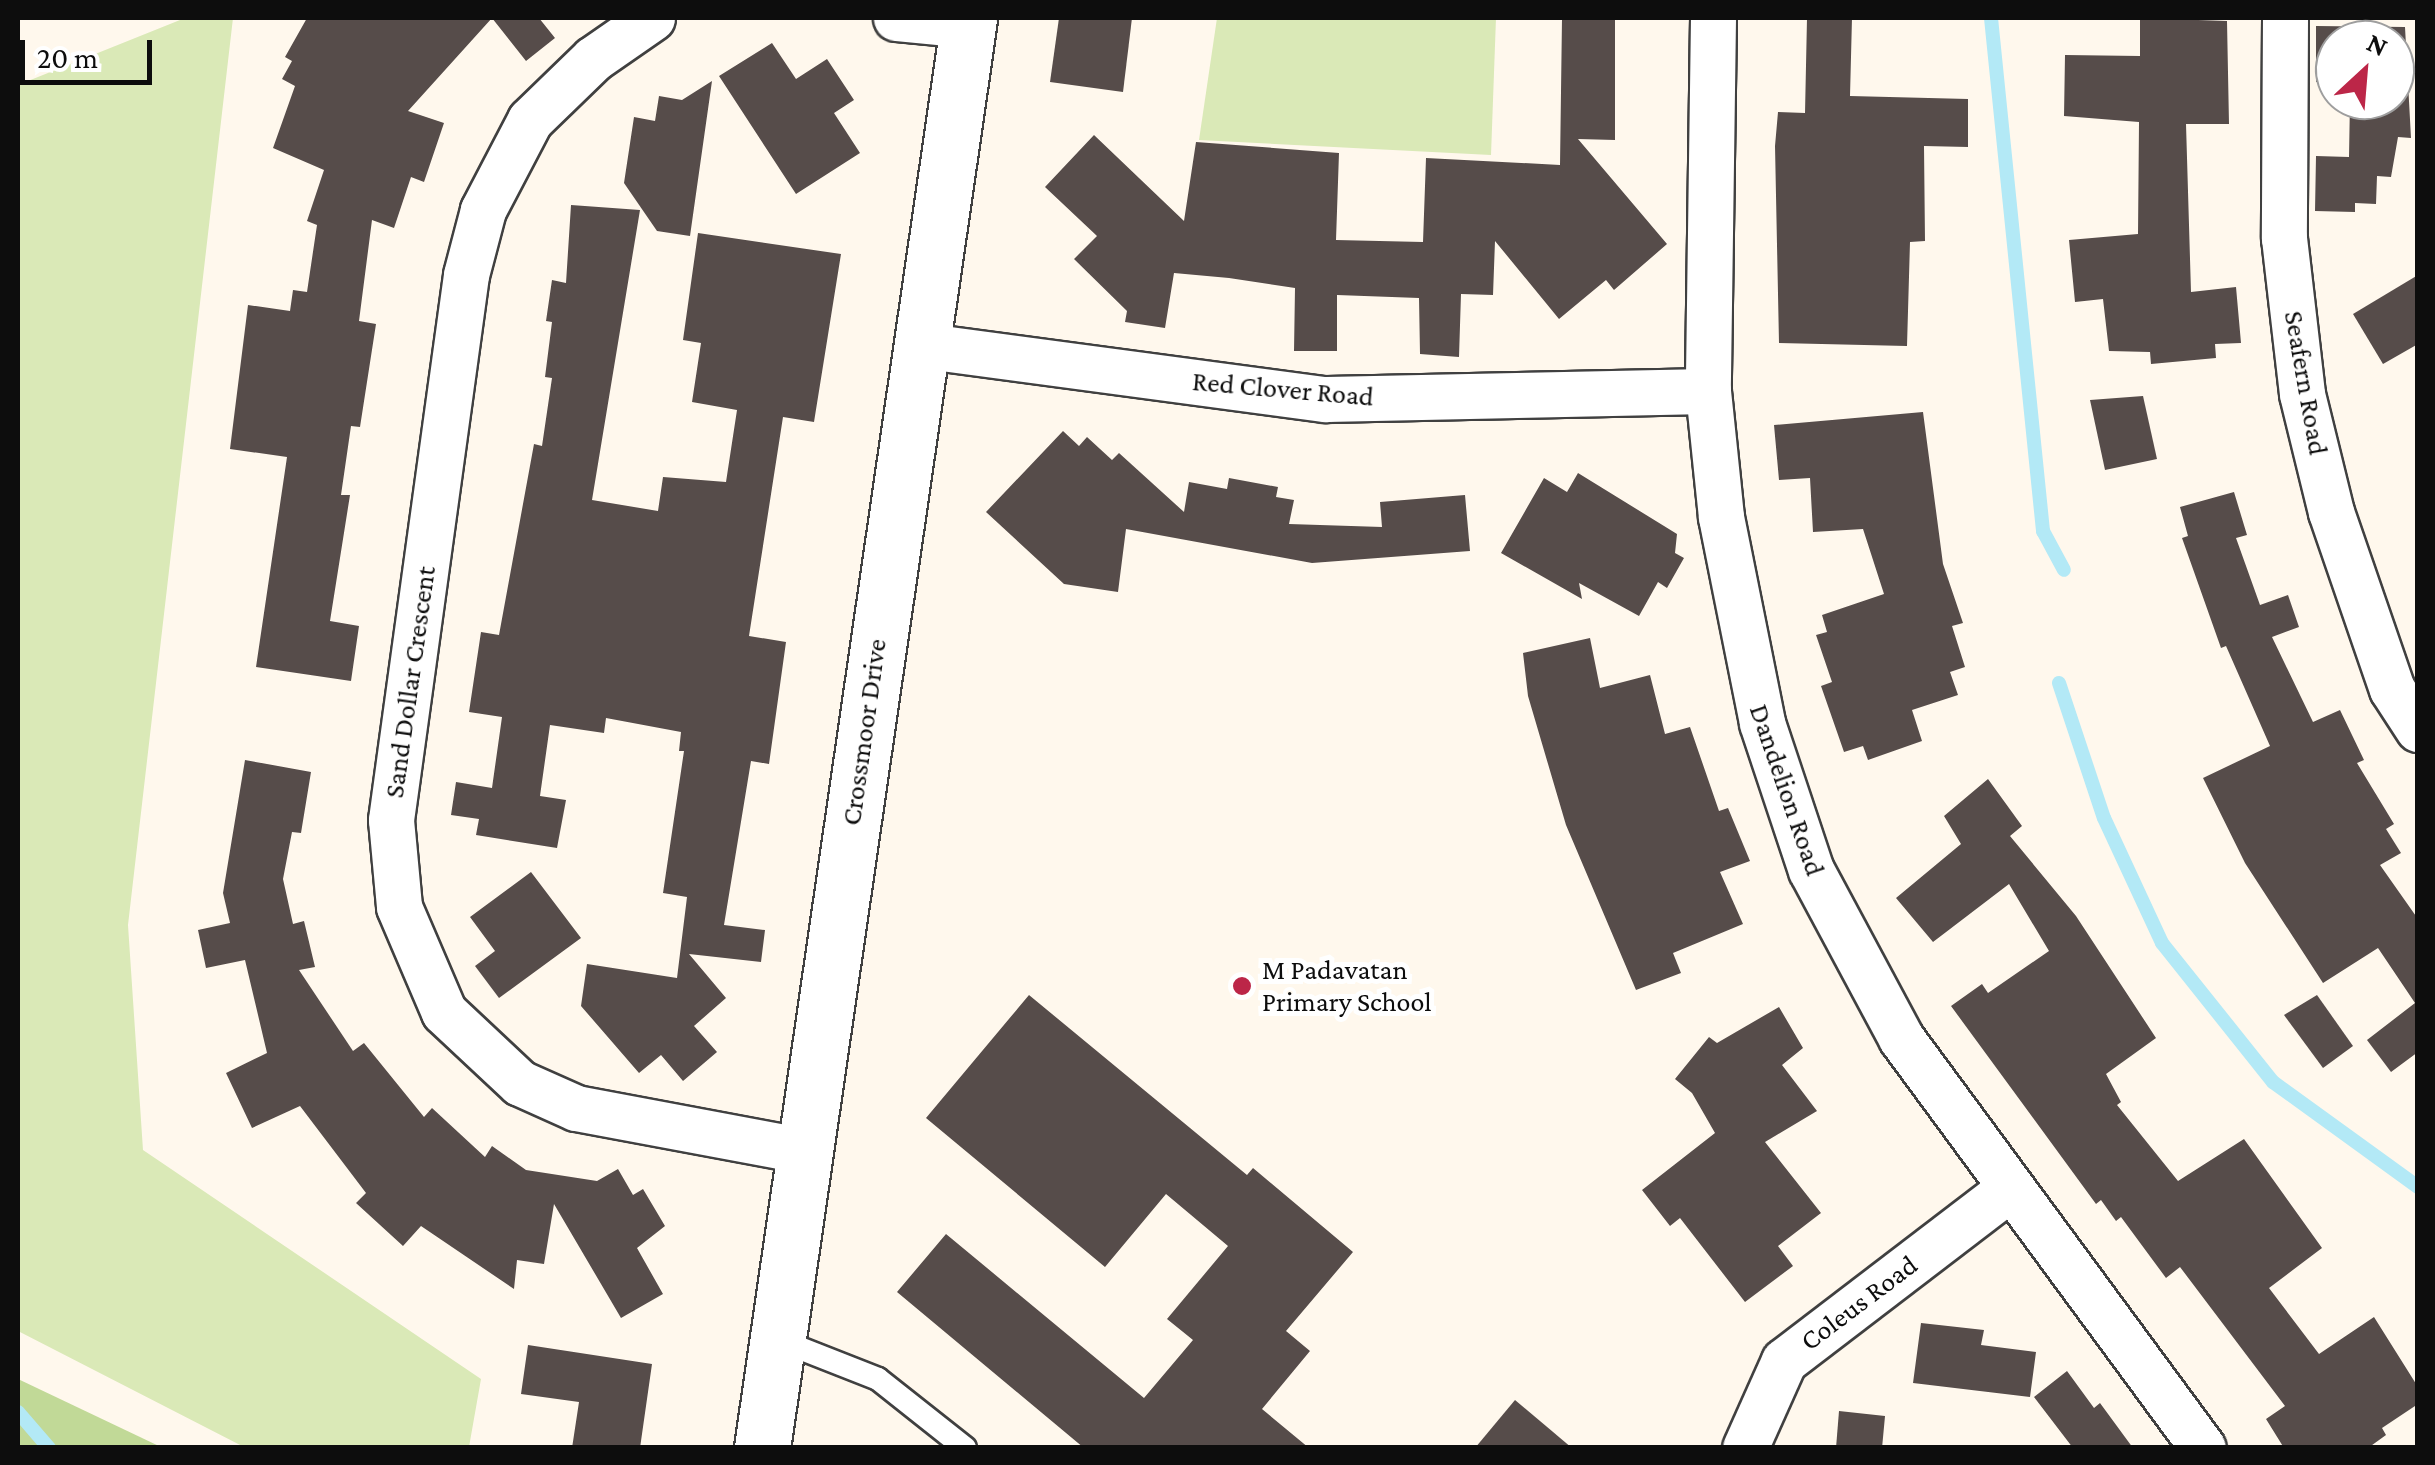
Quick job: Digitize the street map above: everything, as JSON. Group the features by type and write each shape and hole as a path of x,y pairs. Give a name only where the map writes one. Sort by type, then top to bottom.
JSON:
{"street":[{"name":"Sand Dollar Crescent","path":"652,18 593,59 530,120 482,210 466,275 391,820 399,908 444,1012 520,1084 576,1108 805,1151"},
{"path":"896,18 968,21"},
{"name":"Dandelion Road","path":"1713,18 1708,392 1736,618 1762,723 1812,870 1901,1038 2203,1448"},
{"name":"Seafern Road","path":"2286,18 2284,238 2302,394 2332,512 2386,671 2418,729"},
{"name":"Crossmoor Drive","path":"762,1448 968,21"},
{"name":"Red Clover Road","path":"919,345 1324,399 1708,392"},
{"name":"Coleus Road","path":"1745,1448 1784,1361 2010,1188"}],"lane":[{"path":"776,1338 878,1380 964,1448"}],"green space":[{"path":"185,18 233,18 128,925 143,1150 481,1379 469,1447 244,1447 18,1331 18,85"},
{"path":"1217,18 1496,18 1491,155 1199,140"},
{"path":"18,1379 161,1447 18,1447"}],"building":[{"path":"307,18 492,18 408,111 444,123 424,182 411,177 394,228 372,220 359,321 376,324 360,427 351,426 341,495 350,495 330,621 359,626 351,681 256,667 287,457 230,449 248,305 290,311 293,290 307,292 317,225 307,221 324,170 273,148 295,86 282,79 292,61 285,57"},
{"path":"492,18 539,18 555,38 526,61"},
{"path":"1059,18 1132,18 1123,92 1050,82"},
{"path":"1562,18 1615,18 1615,140 1578,139 1667,244 1614,290 1606,280 1559,319 1495,241 1493,295 1461,294 1459,357 1420,354 1419,298 1337,295 1337,351 1294,351 1295,288 1229,278 1174,273 1165,328 1125,322 1127,311 1074,259 1097,236 1045,187 1094,135 1184,221 1196,142 1339,153 1336,240 1423,242 1426,158 1560,165"},
{"path":"1807,18 1852,18 1850,96 1968,99 1968,147 1924,146 1925,241 1910,242 1907,346 1779,343 1775,146 1778,112 1805,113"},
{"path":"2140,18 2227,21 2229,124 2186,124 2191,292 2236,287 2241,343 2215,344 2216,358 2151,364 2150,352 2109,351 2103,299 2075,302 2069,240 2138,234 2139,122 2064,116 2065,55 2140,56"},
{"path":"772,43 796,79 827,59 854,100 834,113 860,153 796,194 719,76"},
{"path":"712,81 690,236 657,231 624,183 634,117 655,121 659,96 682,100"},
{"path":"2350,120 2410,120 2411,138 2398,137 2391,177 2377,176 2376,204 2355,203 2355,212 2315,211 2316,156 2349,157"},
{"path":"571,205 640,210 592,500 658,511 663,477 726,482 737,410 692,402 701,343 683,340 698,233 841,254 814,422 783,417 749,636 786,642 769,764 751,761 724,925 765,930 761,962 689,954 726,998 694,1026 717,1052 683,1081 661,1055 639,1073 581,1006 587,964 677,978 687,897 663,893 684,751 679,751 681,732 606,718 604,733 550,725 540,796 566,800 557,848 476,835 479,819 451,815 456,782 492,788 502,717 469,712 481,632 499,635 534,444 542,446 552,378 545,377 552,322 546,321 552,280 566,283"},
{"path":"2418,275 2418,344 2383,364 2353,314"},
{"path":"2143,396 2157,459 2105,470 2090,400"},
{"path":"1923,412 1943,564 1963,623 1952,626 1965,667 1950,672 1958,695 1912,710 1922,741 1868,760 1863,746 1844,752 1821,686 1832,682 1816,635 1827,632 1822,615 1884,594 1863,529 1813,532 1810,478 1779,480 1774,425"},
{"path":"1063,431 1079,446 1087,437 1112,460 1119,453 1184,512 1189,482 1227,489 1229,478 1278,487 1276,497 1294,500 1289,524 1382,527 1380,502 1465,495 1470,551 1312,563 1126,529 1118,592 1064,584 986,512"},
{"path":"1578,473 1677,534 1675,553 1684,558 1667,588 1658,582 1639,616 1579,583 1582,599 1501,553 1544,478 1567,492"},
{"path":"2234,492 2247,535 2236,538 2260,605 2288,595 2299,627 2272,637 2313,722 2340,710 2364,760 2357,763 2394,824 2386,829 2401,853 2380,865 2418,919 2418,1052 2391,1072 2367,1040 2415,1003 2378,948 2323,983 2245,863 2203,778 2270,746 2226,646 2221,648 2182,538 2188,536 2180,507"},
{"path":"1590,638 1600,688 1650,675 1665,734 1690,727 1719,811 1728,808 1750,861 1720,872 1743,924 1673,953 1681,973 1636,990 1566,825 1528,696 1523,653"},
{"path":"245,760 311,772 301,833 292,832 283,879 293,924 304,921 315,967 299,970 353,1051 364,1043 424,1117 432,1108 485,1157 492,1146 526,1170 597,1181 618,1169 633,1195 643,1189 665,1226 637,1248 663,1294 621,1318 554,1204 544,1264 517,1260 514,1289 421,1226 403,1246 356,1203 366,1193 300,1106 252,1128 226,1073 267,1053 245,960 206,968 198,930 230,923 223,893"},
{"path":"1988,779 2022,826 2010,836 2076,916 2156,1038 2106,1074 2121,1102 2117,1105 2178,1181 2244,1139 2322,1248 2269,1288 2319,1354 2374,1317 2418,1387 2418,1404 2382,1428 2386,1435 2368,1448 2284,1448 2266,1419 2285,1406 2180,1267 2166,1278 2121,1217 2116,1221 2101,1200 2096,1204 1951,1006 1982,984 1988,993 2049,951 2009,884 1933,942 1896,898 1961,844 1944,816"},
{"path":"531,872 581,938 499,998 475,966 495,951 470,917"},
{"path":"1029,995 1247,1175 1253,1168 1353,1252 1286,1331 1310,1351 1262,1409 1309,1448 1084,1448 897,1292 946,1234 1144,1398 1193,1340 1167,1319 1228,1246 1166,1194 1105,1267 926,1118"},
{"path":"2317,995 2353,1046 2323,1068 2284,1015"},
{"path":"1779,1007 1803,1048 1782,1065 1817,1111 1765,1142 1821,1213 1778,1246 1793,1266 1745,1302 1680,1218 1670,1226 1642,1190 1715,1133 1692,1093 1675,1079 1709,1037 1717,1043"},
{"path":"1921,1323 1984,1330 1981,1345 2036,1352 2030,1397 1913,1383"},
{"path":"528,1345 652,1364 640,1448 572,1448 579,1402 521,1394"},
{"path":"2067,1371 2094,1408 2100,1403 2133,1448 2073,1448 2034,1397"},
{"path":"1515,1400 1572,1448 1475,1448"},
{"path":"1839,1411 1885,1416 1882,1448 1836,1448"}],"waterway":[{"path":"1991,18 2043,531 2064,570"},
{"path":"2059,683 2104,818 2162,943 2273,1082 2418,1187"},
{"path":"18,1412 49,1448"}],"place":[{"name":"M Padavatan Primary School","path":"1242,986"}]}
